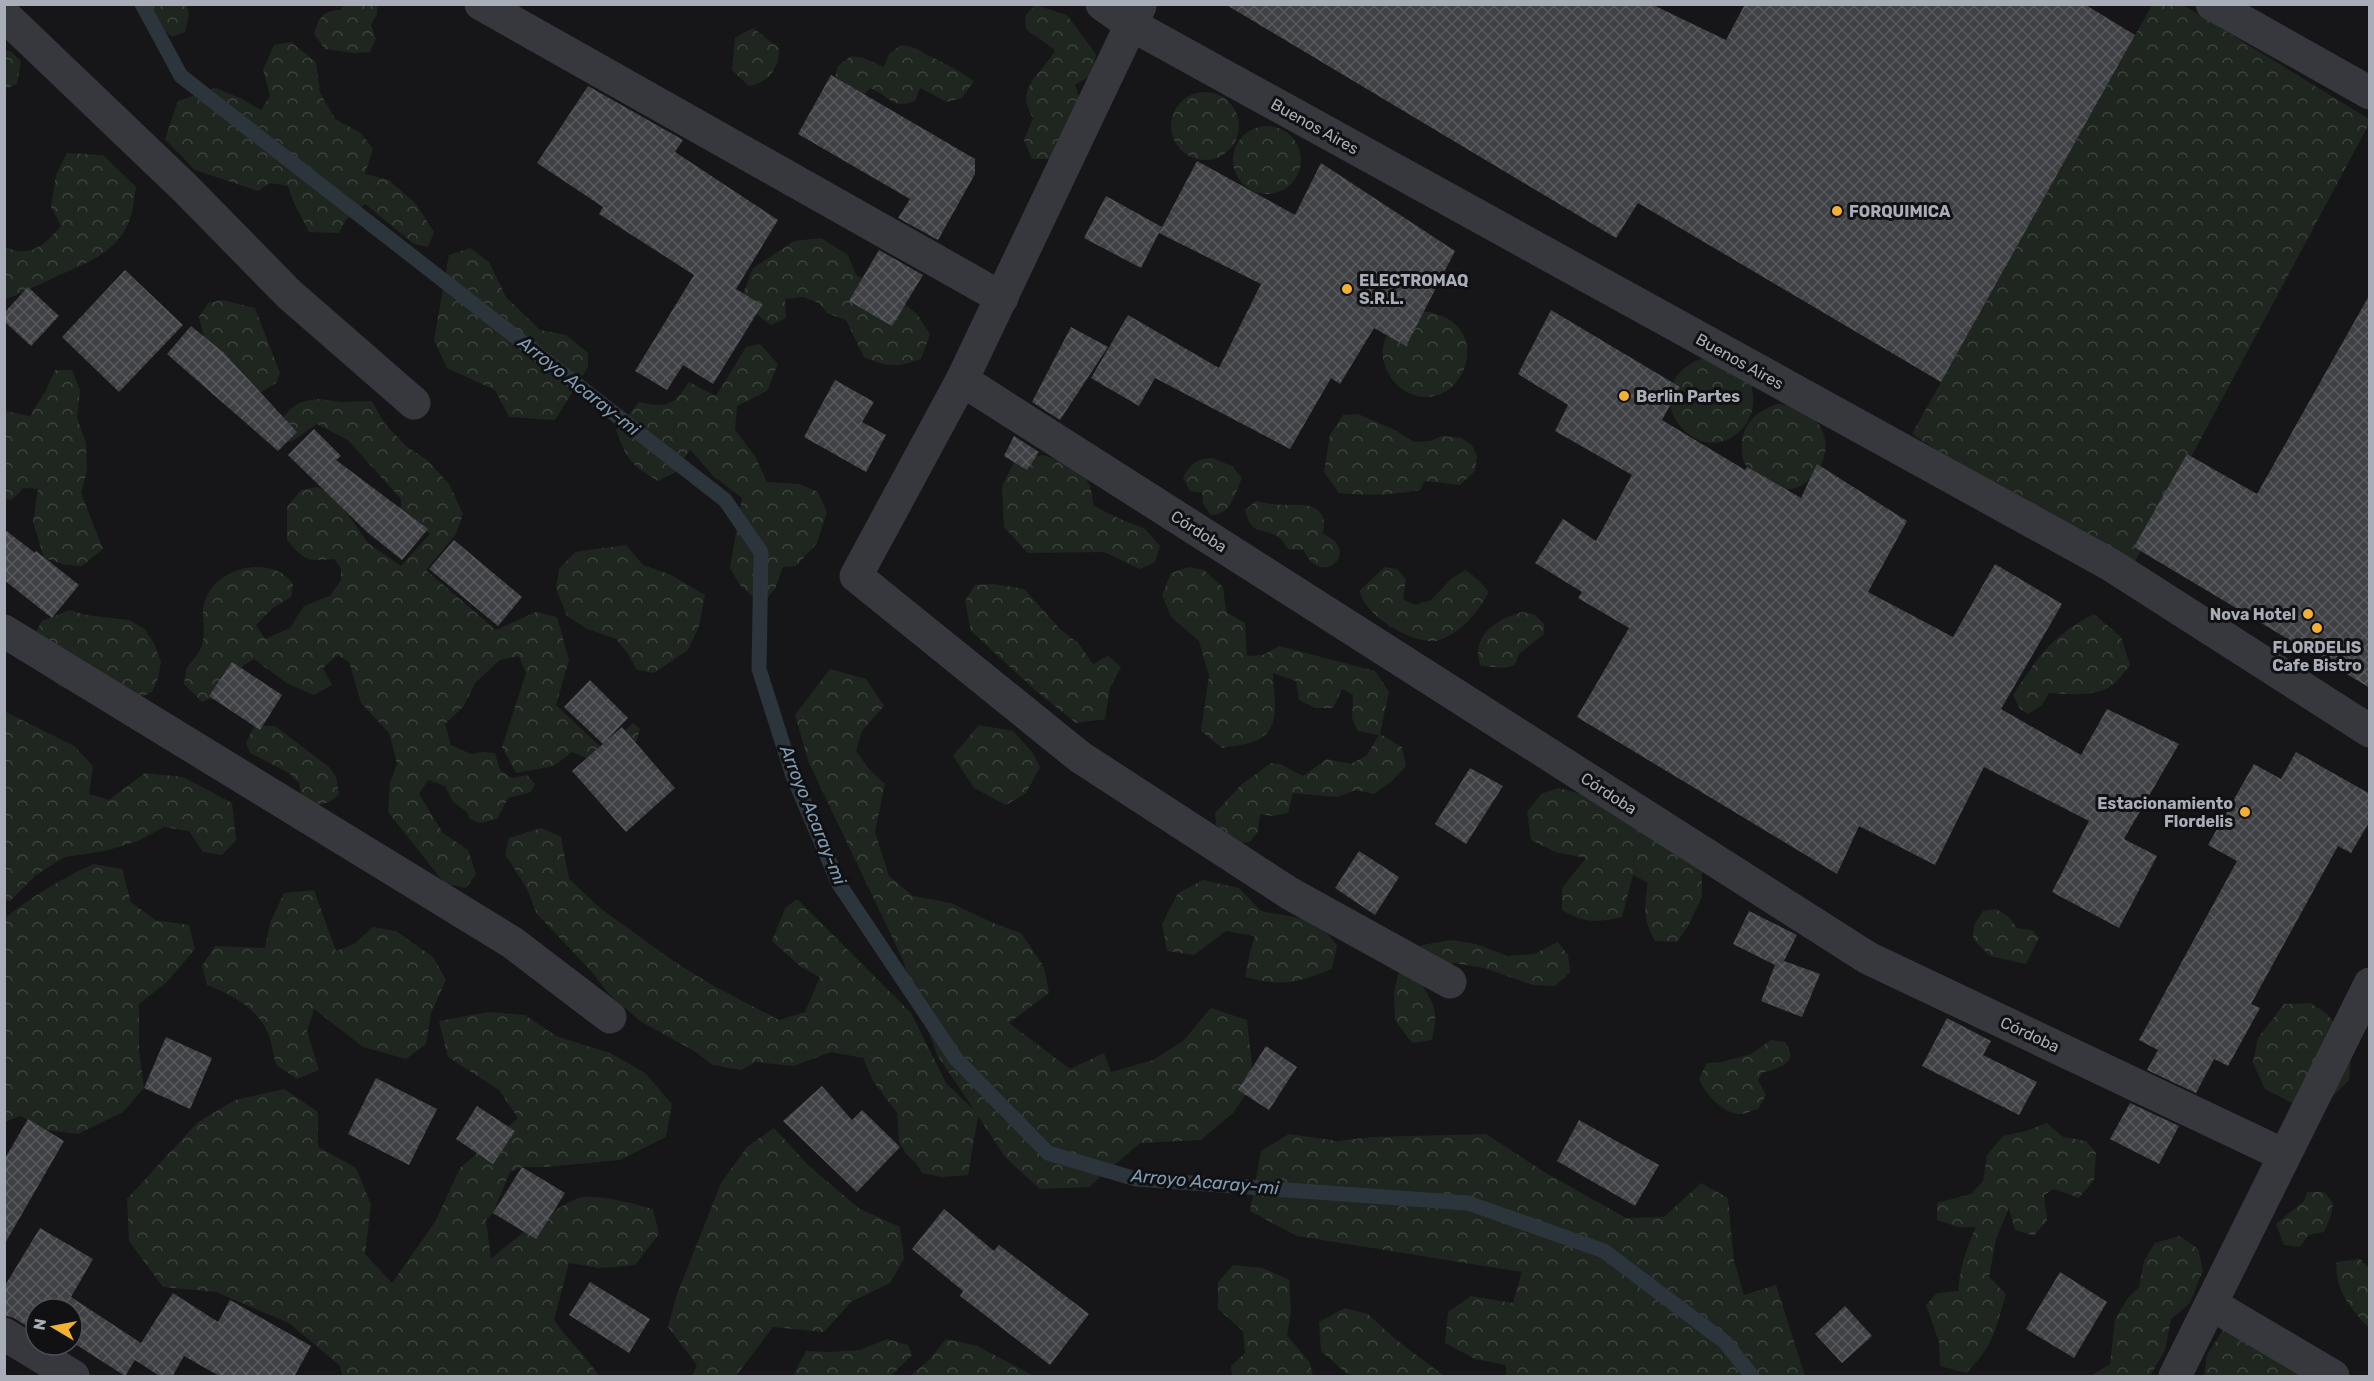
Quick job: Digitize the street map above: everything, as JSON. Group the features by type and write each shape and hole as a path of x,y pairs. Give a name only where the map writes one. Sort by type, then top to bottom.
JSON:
{"street":[{"path":"481,4 1002,298"},
{"name":"Buenos Aires","path":"1102,4 1135,14 2111,565 2370,731"},
{"path":"2212,4 2370,93"},
{"path":"1135,14 962,380 856,576 1080,757 1289,893 1450,982"},
{"path":"4,15 185,188 289,294 414,403"},
{"name":"Córdoba","path":"962,380 1868,958 2284,1155"},
{"path":"4,631 513,943 610,1017"},
{"path":"2175,1377 2370,984"},
{"path":"2211,1304 2333,1377"},
{"path":"4,1334 73,1377"}],"green space":[{"path":"146,5 186,5 189,14 185,32 172,37 161,28"},
{"path":"344,5 377,5 377,14 371,25 376,39 370,52 353,53 325,49 314,34 326,13 341,10"},
{"path":"1035,5 1067,15 1096,54 1093,74 1075,85 1082,103 1051,159 1032,159 1024,140 1033,118 1027,104 1027,92 1055,50 1026,29 1025,16"},
{"path":"2152,5 2183,5 2369,119 2369,124 2128,575 1912,434"},
{"path":"753,28 779,48 779,55 772,73 763,81 749,86 732,70 735,38"},
{"path":"291,42 316,62 320,93 335,119 361,133 373,149 365,174 389,180 416,204 434,232 428,247 414,244 365,204 346,220 339,233 309,232 288,186 270,183 258,191 195,170 165,139 178,101 216,88 261,110 270,96 263,70 274,45"},
{"path":"901,45 918,50 974,81 962,98 947,102 920,88 915,101 905,104 892,102 870,88 860,100 832,90 838,66 851,56 863,58 884,67 889,54"},
{"path":"4,50 10,51 21,61 17,84 5,89"},
{"path":"1205,92 1218,95 1229,102 1236,113 1239,126 1236,139 1229,150 1218,157 1205,160 1192,157 1181,150 1174,139 1171,126 1174,113 1181,102 1192,95"},
{"path":"1267,126 1280,129 1291,136 1298,147 1301,160 1298,173 1291,184 1280,191 1267,194 1254,191 1243,184 1236,173 1233,160 1236,147 1243,136 1254,129"},
{"path":"67,153 103,155 136,187 128,223 120,238 93,260 5,299 4,247 22,251 36,248 61,226 51,207 56,175"},
{"path":"821,238 848,255 856,275 888,291 917,314 930,334 921,359 892,365 864,357 846,320 827,313 819,303 803,297 785,299 786,318 771,325 740,302 753,268 794,241"},
{"path":"470,248 489,262 506,297 540,330 566,335 588,353 588,367 555,420 509,417 495,390 447,368 434,340 449,255"},
{"path":"222,300 255,308 280,373 276,383 251,398 212,395 205,381 204,337 199,317 208,303"},
{"path":"1420,311 1445,317 1460,329 1467,345 1466,363 1459,379 1447,391 1430,397 1411,394 1397,385 1387,370 1383,353 1389,333"},
{"path":"760,344 778,364 767,391 737,406 735,430 755,456 767,482 799,484 818,492 827,512 817,543 796,566 783,567 775,589 768,597 752,596 740,585 730,568 742,498 712,475 690,449 676,472 658,481 631,461 616,430 639,402 668,404 678,397 689,382 716,396 746,347"},
{"path":"1706,357 1751,384 1753,402 1749,418 1743,428 1725,441 1706,442 1690,435 1677,422 1670,405 1671,387 1682,370"},
{"path":"55,370 72,370 80,390 77,418 86,443 87,471 81,493 103,549 82,566 66,565 44,558 33,522 38,489 24,488 11,500 5,499 5,411 30,416"},
{"path":"319,399 342,402 372,401 384,423 407,447 427,460 449,484 463,514 456,534 426,570 496,630 536,612 557,617 569,660 556,705 604,750 633,723 640,729 637,740 614,770 572,752 554,766 516,773 502,747 526,673 519,656 500,660 475,683 464,706 445,724 451,745 471,754 495,753 500,770 512,778 527,775 535,784 531,792 508,798 497,819 480,823 470,819 467,812 453,802 445,786 428,780 419,794 443,833 468,850 476,874 466,888 445,884 388,812 390,783 397,764 389,733 361,703 349,662 337,655 323,668 332,685 314,695 288,684 254,659 244,665 220,694 202,702 184,684 186,670 203,642 205,601 214,586 224,577 235,571 261,567 273,569 293,584 291,597 274,607 256,625 265,639 290,628 304,606 330,596 341,580 341,568 334,559 317,560 302,556 287,540 287,507 301,490 318,487 335,496 368,543 401,566 430,534 401,510 401,499 348,440 317,424 291,442 278,439 275,429 293,407"},
{"path":"1778,404 1801,410 1811,416 1823,433 1825,443 1824,455 1817,472 1804,484 1793,489 1782,489 1752,472 1748,469 1742,454 1744,433 1751,420"},
{"path":"1358,414 1395,430 1414,442 1430,441 1442,436 1461,438 1472,445 1477,456 1475,471 1460,485 1425,481 1420,490 1410,492 1370,495 1339,493 1324,472 1330,435 1343,415"},
{"path":"1042,455 1079,466 1090,486 1094,506 1144,528 1160,546 1155,562 1140,569 1104,552 1028,553 1004,527 1002,486 1014,462"},
{"path":"1212,458 1232,466 1242,478 1228,507 1218,514 1211,515 1203,504 1202,493 1190,491 1183,478 1194,463"},
{"path":"1256,501 1277,505 1308,506 1319,511 1323,517 1323,534 1335,541 1339,549 1339,557 1327,567 1319,567 1311,561 1304,550 1288,549 1278,537 1254,528 1245,510"},
{"path":"626,545 643,565 669,574 705,595 699,626 688,650 654,673 637,670 616,639 587,629 567,616 556,588 559,569 575,552"},
{"path":"1189,567 1204,570 1223,587 1226,612 1245,623 1247,656 1263,655 1279,646 1375,671 1389,692 1380,734 1402,747 1406,766 1392,781 1374,794 1356,790 1337,797 1293,793 1288,813 1272,816 1260,814 1258,831 1250,842 1240,843 1217,836 1215,813 1241,785 1271,763 1280,764 1303,776 1327,759 1351,764 1367,755 1379,735 1358,731 1352,719 1353,695 1342,689 1333,708 1315,708 1299,700 1296,681 1273,673 1275,711 1270,729 1264,736 1255,741 1222,748 1201,731 1209,676 1199,641 1171,617 1162,595 1171,573"},
{"path":"1385,567 1397,569 1406,579 1403,599 1415,605 1431,600 1452,578 1466,570 1489,592 1480,607 1455,632 1440,640 1418,639 1392,627 1370,609 1363,599 1360,590"},
{"path":"994,584 1024,589 1060,629 1079,644 1093,664 1108,656 1121,667 1110,688 1105,719 1076,723 1035,690 971,631 965,601 975,585"},
{"path":"70,610 86,615 129,620 145,629 161,662 152,692 135,700 75,692 59,686 39,666 35,633 42,621"},
{"path":"1523,612 1535,615 1544,624 1544,634 1519,654 1515,665 1506,668 1481,666 1478,656 1479,646 1488,630 1504,619"},
{"path":"2094,614 2121,637 2130,665 2115,683 2101,691 2083,694 2049,693 2042,705 2028,714 2020,709 2013,695 2030,669 2047,648 2067,630"},
{"path":"830,669 866,679 884,706 862,731 856,751 869,769 885,784 875,832 889,876 913,896 951,903 993,923 1021,933 1044,967 1049,993 1009,1023 1070,1069 1104,1053 1111,1072 1153,1060 1183,1041 1211,1008 1247,1020 1254,1082 1233,1113 1201,1140 1140,1143 1089,1187 1040,1189 1005,1157 978,1116 968,1175 941,1177 922,1173 907,1155 899,1142 897,1113 873,1081 863,1058 831,1052 794,1066 756,1062 741,1070 713,1065 694,1051 640,1021 609,994 591,971 537,914 527,889 505,854 509,838 541,828 561,837 569,879 600,908 672,960 712,985 779,1020 805,1012 820,977 801,967 772,941 785,908 797,899 911,1013 946,1083 975,1111 937,1055 902,958 809,763 795,715"},
{"path":"4,711 74,746 93,766 89,794 109,800 145,773 183,777 232,803 236,840 222,855 203,852 189,831 164,827 138,841 105,851 65,857 36,875 10,901 5,900"},
{"path":"979,725 1013,731 1032,752 1040,767 1026,793 1006,805 974,788 953,756"},
{"path":"254,726 275,726 329,767 336,777 339,794 331,801 322,804 302,799 299,783 289,773 250,753 246,743"},
{"path":"1559,788 1587,796 1688,854 1702,872 1702,897 1688,926 1677,942 1655,941 1648,927 1646,913 1648,883 1633,875 1622,917 1591,921 1562,910 1562,888 1586,858 1555,852 1531,840 1527,812 1541,794"},
{"path":"93,864 122,869 131,902 155,920 189,925 195,949 167,982 139,1004 139,1051 144,1088 123,1112 78,1134 47,1130 20,1116 5,1122 5,918 47,888"},
{"path":"1203,880 1239,888 1261,911 1316,921 1337,945 1332,969 1309,978 1280,983 1245,977 1255,936 1226,931 1194,955 1167,951 1162,924 1178,893"},
{"path":"314,890 336,951 354,944 373,927 396,931 433,957 446,980 431,1013 426,1044 406,1059 363,1047 314,1009 307,1031 319,1070 297,1079 276,1065 268,1033 255,1014 233,997 207,985 202,966 215,946 265,948 270,923 284,893"},
{"path":"1996,909 2009,917 2017,928 2032,930 2039,938 2026,964 1990,956 1973,939 1974,925 1983,911"},
{"path":"1451,940 1476,944 1508,956 1534,954 1558,942 1568,955 1570,972 1555,986 1533,985 1484,968 1454,963 1421,983 1434,1010 1434,1031 1432,1040 1412,1043 1395,1020 1394,994 1398,974 1422,945"},
{"path":"2310,1003 2326,1013 2352,1044 2349,1080 2329,1100 2302,1104 2292,1103 2265,1089 2253,1063 2258,1038 2284,1004"},
{"path":"488,1012 525,1015 556,1036 610,1053 645,1073 672,1104 666,1137 620,1160 522,1167 510,1172 493,1213 486,1220 491,1259 536,1223 576,1199 584,1197 619,1200 653,1209 659,1234 635,1265 599,1268 569,1263 554,1320 599,1376 342,1376 340,1366 289,1323 216,1292 163,1287 129,1241 127,1199 198,1122 235,1100 284,1089 318,1112 318,1147 356,1168 371,1204 365,1254 392,1283 435,1222 460,1168 518,1118 499,1090 448,1057 439,1021"},
{"path":"1771,1040 1785,1042 1790,1056 1785,1064 1762,1073 1758,1080 1766,1095 1758,1109 1743,1114 1726,1110 1709,1095 1701,1083 1699,1078 1707,1063 1722,1062 1751,1054"},
{"path":"2047,1123 2063,1137 2086,1141 2096,1153 2094,1180 2079,1198 2054,1189 2044,1195 2047,1220 2034,1236 2015,1230 2009,1208 1996,1239 1989,1277 2006,1294 1996,1328 1983,1354 1966,1373 1940,1366 1939,1342 1926,1305 1937,1293 1958,1291 1964,1258 1976,1227 1958,1227 1937,1220 1937,1203 1971,1194 1983,1181 1987,1155 2003,1136"},
{"path":"774,1128 809,1166 860,1209 900,1227 904,1259 890,1283 851,1302 824,1332 773,1327 736,1376 692,1376 697,1365 668,1327 676,1297 721,1183 747,1147"},
{"path":"1289,1134 1337,1141 1373,1137 1486,1134 1546,1173 1626,1218 1664,1217 1701,1183 1728,1198 1734,1261 1744,1295 1776,1285 1805,1376 1506,1376 1506,1365 1475,1359 1445,1343 1448,1312 1471,1296 1513,1303 1522,1272 1297,1236 1250,1211 1261,1151"},
{"path":"2307,1192 2324,1192 2333,1203 2331,1216 2324,1232 2308,1235 2300,1247 2284,1245 2276,1224 2304,1201"},
{"path":"2180,1236 2198,1249 2203,1270 2190,1303 2171,1319 2165,1350 2150,1376 2091,1376 2110,1364 2115,1319 2128,1298 2139,1287 2144,1261 2155,1243"},
{"path":"2360,1259 2369,1268 2369,1328 2345,1298 2338,1281 2337,1262"},
{"path":"1233,1265 1263,1268 1289,1280 1291,1312 1287,1335 1310,1363 1313,1376 1232,1376 1231,1366 1245,1353 1243,1331 1218,1309 1218,1282"},
{"path":"1345,1308 1368,1314 1394,1338 1444,1376 1347,1374 1321,1351 1319,1322"},
{"path":"2223,1330 2307,1376 2204,1376 2207,1355"},
{"path":"887,1339 908,1345 912,1355 891,1376 793,1376 806,1351 860,1350"},
{"path":"946,1339 977,1346 1034,1376 910,1376 930,1359"}],"building":[{"path":"1225,4 1651,4 1726,40 1745,4 2084,4 2135,35 1941,382 1638,203 1616,238"},
{"path":"831,75 975,159 975,174 938,240 898,218 910,199 798,134"},
{"path":"588,86 683,140 675,152 778,220 736,289 762,305 713,384 683,365 667,390 635,371 694,275 599,214 603,207 537,163"},
{"path":"1197,161 1295,215 1321,163 1455,251 1406,346 1374,328 1340,384 1331,378 1290,449 1155,378 1139,406 1091,378 1128,315 1219,368 1261,284 1159,233"},
{"path":"1106,196 1162,227 1141,268 1084,238"},
{"path":"879,250 923,275 892,326 849,301"},
{"path":"125,270 183,325 119,392 62,337"},
{"path":"28,287 59,316 31,346 4,321 4,313"},
{"name":"Nova Hotel","path":"2370,294 2370,688 2134,547 2187,454 2257,494"},
{"path":"1551,310 1680,387 1662,420 1745,470 1747,467 1801,498 1817,464 1907,521 1868,592 1953,637 1995,564 2062,604 2001,709 2081,755 2107,709 2179,744 2124,839 2157,856 2119,928 2052,892 2089,821 1984,767 1935,865 1859,826 1837,874 1577,717 1629,628 1578,598 1582,592 1535,563 1563,519 1596,541 1632,475 1555,431 1568,405 1518,374"},
{"path":"191,326 223,352 297,432 278,451 167,354"},
{"path":"1071,327 1108,347 1060,420 1032,402"},
{"path":"835,380 874,402 862,422 886,435 866,472 804,437"},
{"path":"314,429 341,456 336,460 428,529 402,560 367,532 288,455"},
{"path":"1014,436 1039,452 1027,470 1004,456"},
{"path":"4,529 79,585 52,618 4,580"},
{"path":"454,540 522,597 498,626 429,569"},
{"path":"232,662 282,695 260,730 209,696"},
{"path":"590,680 628,718 606,741 622,727 675,788 626,832 572,771 603,744 564,707"},
{"path":"2296,752 2370,794 2370,821 2351,853 2338,846 2251,1004 2260,1008 2228,1066 2214,1059 2196,1093 2147,1070 2158,1050 2139,1040 2237,861 2208,845 2254,764 2281,779"},
{"path":"1470,768 1503,786 1466,844 1435,824"},
{"path":"1359,851 1399,877 1375,915 1335,888"},
{"path":"1749,911 1797,935 1784,961 1820,974 1802,1017 1761,1001 1775,965 1733,944"},
{"path":"1947,1018 1991,1041 1983,1055 2037,1082 2019,1115 1922,1066"},
{"path":"166,1037 212,1058 190,1109 144,1088"},
{"path":"1266,1046 1297,1067 1269,1110 1238,1090"},
{"path":"376,1078 437,1109 409,1165 348,1134"},
{"path":"822,1086 852,1120 862,1110 900,1147 857,1192 783,1121"},
{"path":"2130,1103 2179,1126 2159,1164 2110,1139"},
{"path":"477,1106 515,1131 493,1164 456,1139"},
{"path":"28,1119 64,1141 4,1245 4,1160"},
{"path":"1579,1120 1659,1165 1635,1206 1557,1161"},
{"path":"522,1167 565,1193 536,1239 493,1213"},
{"path":"944,1209 994,1251 999,1245 1089,1314 1050,1365 960,1296 963,1291 912,1249"},
{"path":"40,1228 93,1259 71,1297 24,1297 24,1324 4,1315 4,1287"},
{"path":"2060,1272 2107,1302 2074,1358 2026,1329"},
{"path":"590,1282 650,1319 629,1353 569,1315"},
{"path":"173,1293 218,1322 230,1300 311,1346 294,1377 221,1377 184,1356 172,1377 161,1377 135,1360 125,1376 84,1350 84,1306 141,1343"},
{"path":"1845,1306 1872,1336 1842,1363 1815,1334"}],"waterway":[{"name":"Arroyo Acaray-mi","path":"142,4 181,76 725,500 761,552 759,669 793,776 839,884 956,1059 1048,1153 1136,1179 1468,1203 1604,1251 1725,1342 1752,1376"}],"place":[{"name":"FORQUIMICA","path":"1837,211"},
{"name":"ELECTROMAQ S.R.L.","path":"1347,289"},
{"name":"Berlin Partes","path":"1624,396"},
{"name":"Nova Hotel","path":"2308,614"},
{"name":"FLORDELIS Cafe Bistro","path":"2317,628"},
{"name":"Estacionamiento Flordelis","path":"2245,812"}]}
